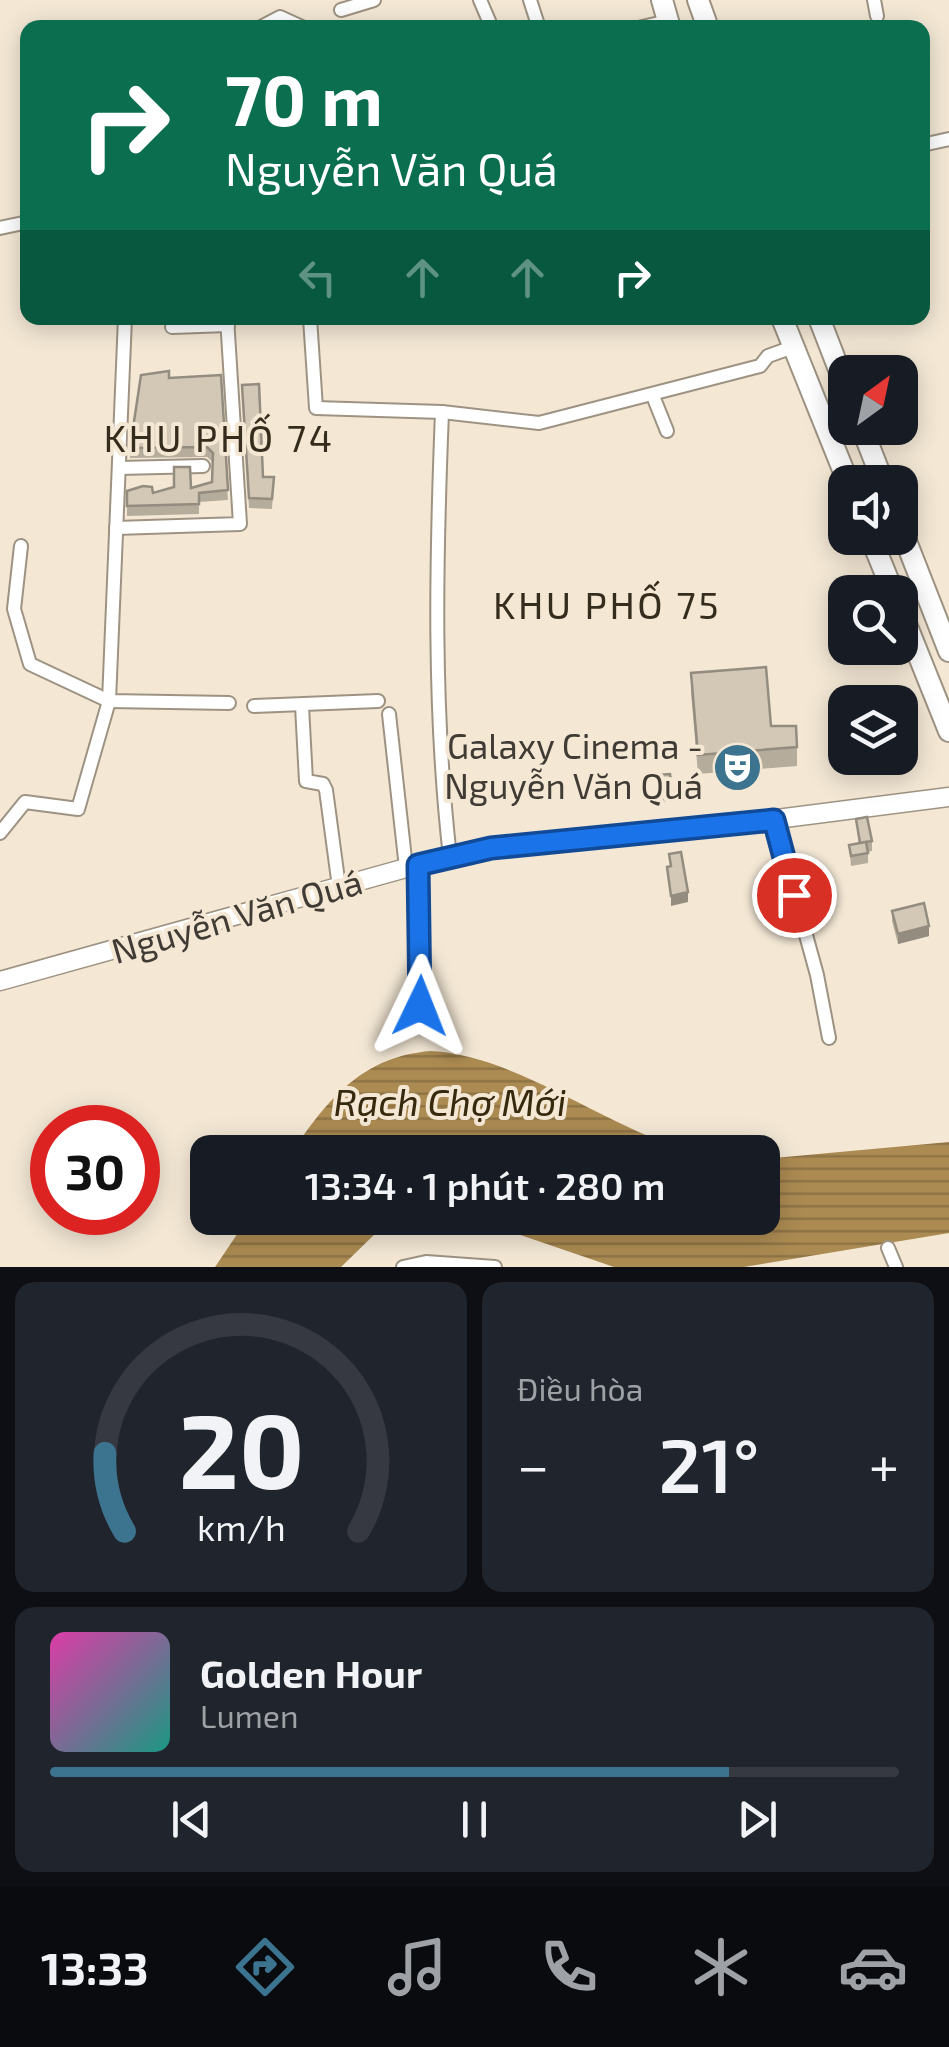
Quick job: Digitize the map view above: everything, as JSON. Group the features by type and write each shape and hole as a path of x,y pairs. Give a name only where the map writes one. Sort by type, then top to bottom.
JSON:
{"main road":[{"path":"785,325 841,465"},
{"path":"821,325 833,355"},
{"path":"911,555 949,651"},
{"path":"918,654 949,731"},
{"name":"Nguyễn Văn Quá","path":"0,981 412,866 491,848 774,820 949,797"}],"street":[{"path":"341,10 374,0"},
{"path":"874,0 877,16"},
{"path":"0,833 24,802 78,809 109,702 125,325"},
{"path":"172,327 190,325"},
{"path":"116,528 240,524 227,325"},
{"path":"310,325 316,408 442,412 538,423 760,366 768,356 793,348"},
{"path":"653,396 667,431"},
{"path":"442,412 434,586 436,694 450,858"},
{"path":"119,468 203,466"},
{"path":"20,546 14,608 30,664 109,702 228,703"},
{"path":"254,706 378,701"},
{"path":"302,706 307,782 323,784 326,790 340,888"},
{"path":"390,714 422,968 418,1024"},
{"path":"774,820 817,975 829,1038"},
{"path":"888,1248 896,1267"},
{"path":"404,1267 426,1262 495,1267"}],"water":[{"name":"Rạch Chợ Mới","path":"431,1051 496,1065 647,1135 304,1135 350,1084 386,1061"},
{"name":"Rạch Chợ Mới","path":"949,1142 949,1233 744,1267 614,1267 521,1235 780,1235 780,1157"},
{"name":"Rạch Chợ Mới","path":"237,1235 374,1235 341,1267 215,1267"}],"building":[{"path":"169,371 169,378 221,375 228,490 199,493 199,504 127,506 127,491 143,486 152,487 153,493 174,487 174,467 190,467 191,488 212,482 213,453 207,447 130,448 141,375"},
{"path":"259,384 263,477 274,477 272,499 249,498 242,385"},
{"path":"766,667 771,726 796,726 797,747 698,755 691,673"},
{"path":"670,774 672,791 659,793 658,775"},
{"path":"867,817 872,841 860,843 856,819"},
{"path":"866,842 868,853 851,856 849,845"},
{"path":"681,852 688,892 671,896 669,854"},
{"path":"924,903 929,926 898,934 892,911"}],"place":[{"name":"Galaxy Cinema - Nguyễn Văn Quá","path":"738,767"}],"district":[{"name":"KHU PHỐ 74","path":"219,439"},
{"name":"KHU PHỐ 75","path":"607,606"}],"route":[{"path":"420,1006 418,865 491,848 774,820 794,895"}]}
